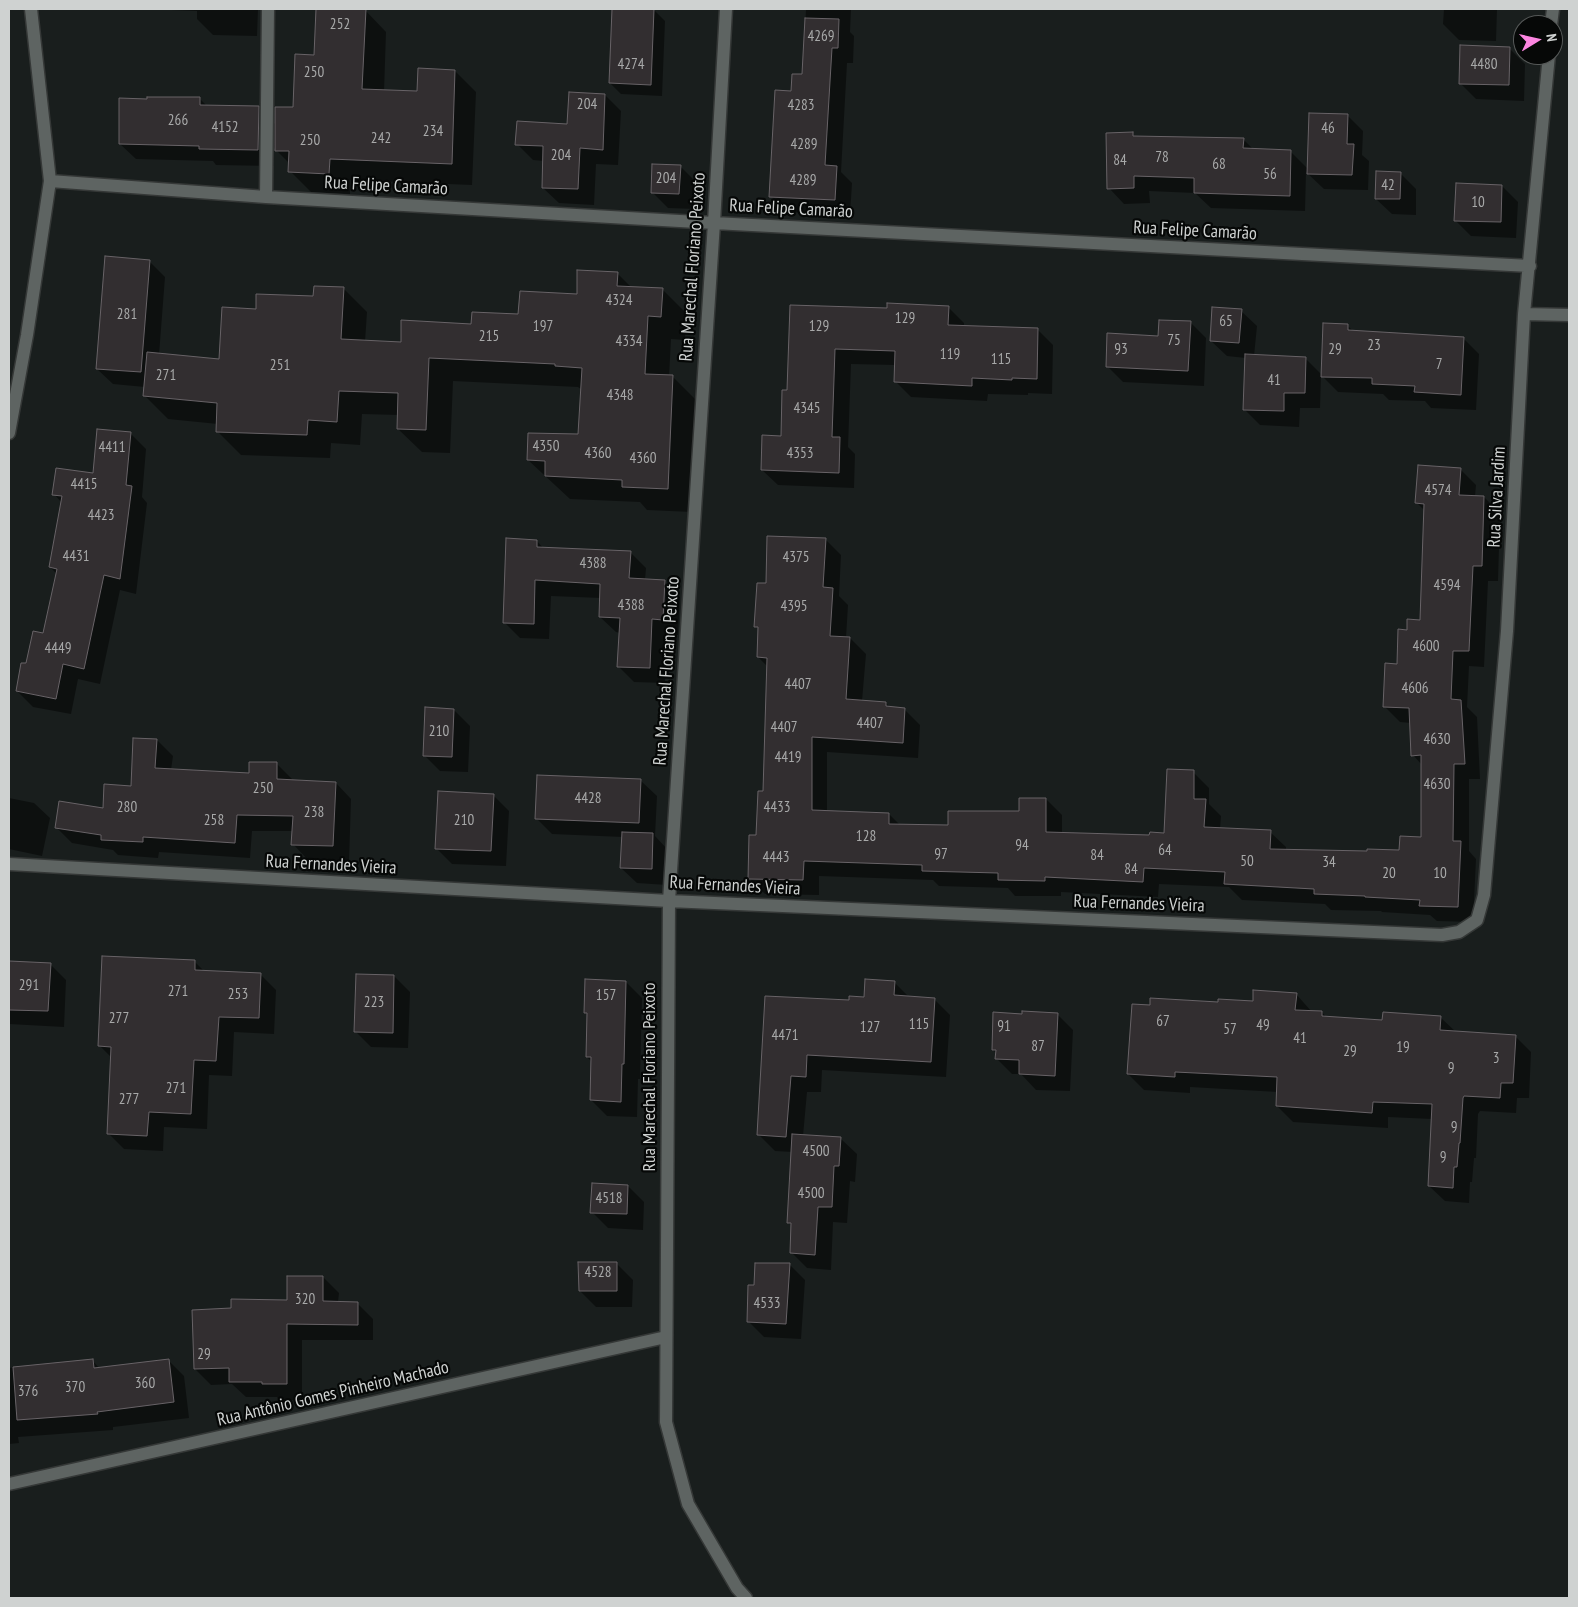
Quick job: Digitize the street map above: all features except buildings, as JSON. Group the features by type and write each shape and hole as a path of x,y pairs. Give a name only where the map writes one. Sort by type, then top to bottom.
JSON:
{"street":[{"path":"9,433 50,181 31,9"},
{"path":"266,197 268,9"},
{"name":"Rua Marechal Floriano Peixoto","path":"726,9 714,223 669,901 666,1422 688,1504 737,1588 746,1598"},
{"name":"Rua Silva Jardim","path":"1460,932 1477,920 1484,895 1507,631 1524,314 1530,266 1547,65"},
{"name":"Rua Felipe Camarão","path":"50,181 266,197 714,223 1530,266"},
{"path":"1524,314 1569,315"},
{"name":"Rua Fernandes Vieira","path":"9,864 669,901 1442,935 1460,932"},
{"name":"Rua Antônio Gomes Pinheiro Machado","path":"9,1484 666,1337"}]}
